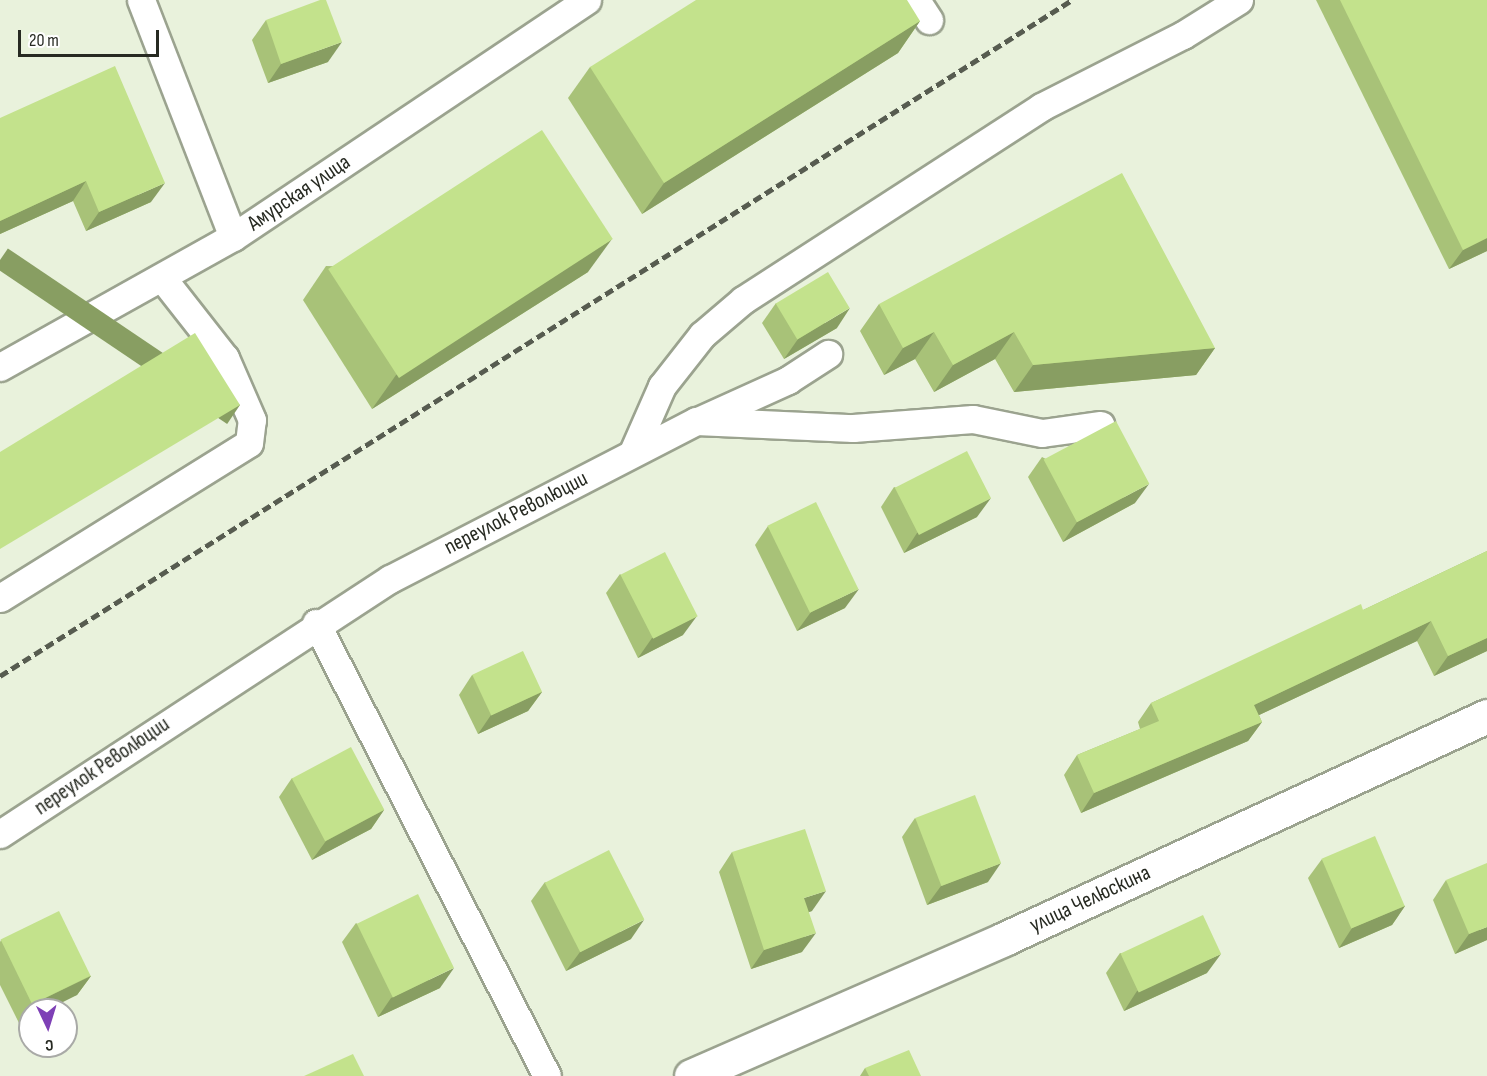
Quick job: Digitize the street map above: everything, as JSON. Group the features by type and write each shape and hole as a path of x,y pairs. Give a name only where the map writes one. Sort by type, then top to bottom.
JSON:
{"street":[{"name":"улица Челюскина","path":"691,1076 1004,939 1487,716"}],"lane":[{"path":"141,0 233,237"},
{"name":"Амурская улица","path":"0,367 163,279 233,237 586,0"},
{"path":"633,453 662,386 702,335 743,300 1041,107 1183,35 1239,0"},
{"path":"0,598 249,443 252,420 225,358 163,279"},
{"path":"696,421 788,380 828,354"},
{"name":"переулок Революции","path":"0,834 316,623 696,421 853,428 973,418 1042,433 1100,424"},
{"path":"316,623 547,1076"}],"building":[{"path":"320,0 326,0 342,42 281,64 266,20"},
{"path":"696,0 907,0 920,21 664,183 590,67"},
{"path":"1340,0 1487,0 1487,238 1463,250"},
{"path":"115,66 165,183 99,212 86,181 0,221 0,118"},
{"path":"542,130 613,239 399,378 328,269"},
{"path":"1122,173 1215,348 1033,365 1014,332 953,365 934,332 903,348 879,304"},
{"path":"828,272 850,308 797,339 776,303"},
{"path":"195,333 240,405 0,549 0,452"},
{"path":"1116,421 1149,484 1077,522 1044,459"},
{"path":"967,451 991,498 919,535 895,488"},
{"path":"816,502 859,589 810,613 767,526"},
{"path":"1487,551 1487,638 1448,656 1431,621 1254,705 1262,722 1094,793 1077,755 1159,721 1151,703 1361,604 1363,610"},
{"path":"665,552 698,616 653,639 620,575"},
{"path":"523,651 542,692 491,715 472,675"},
{"path":"351,747 384,810 325,841 292,778"},
{"path":"975,795 1001,863 941,886 915,818"},
{"path":"805,829 826,891 804,898 816,933 764,950 732,852"},
{"path":"1375,836 1405,906 1351,929 1322,859"},
{"path":"609,850 644,919 580,952 545,883"},
{"path":"1487,863 1487,927 1469,934 1446,880"},
{"path":"418,894 454,968 393,998 357,924"},
{"path":"59,911 91,976 45,998 29,998 1,939"},
{"path":"1203,915 1221,954 1139,992 1121,953"},
{"path":"909,1050 921,1076 869,1076 865,1068"},
{"path":"353,1054 364,1076 304,1076"}],"railway":[{"path":"0,676 1072,0"}]}
